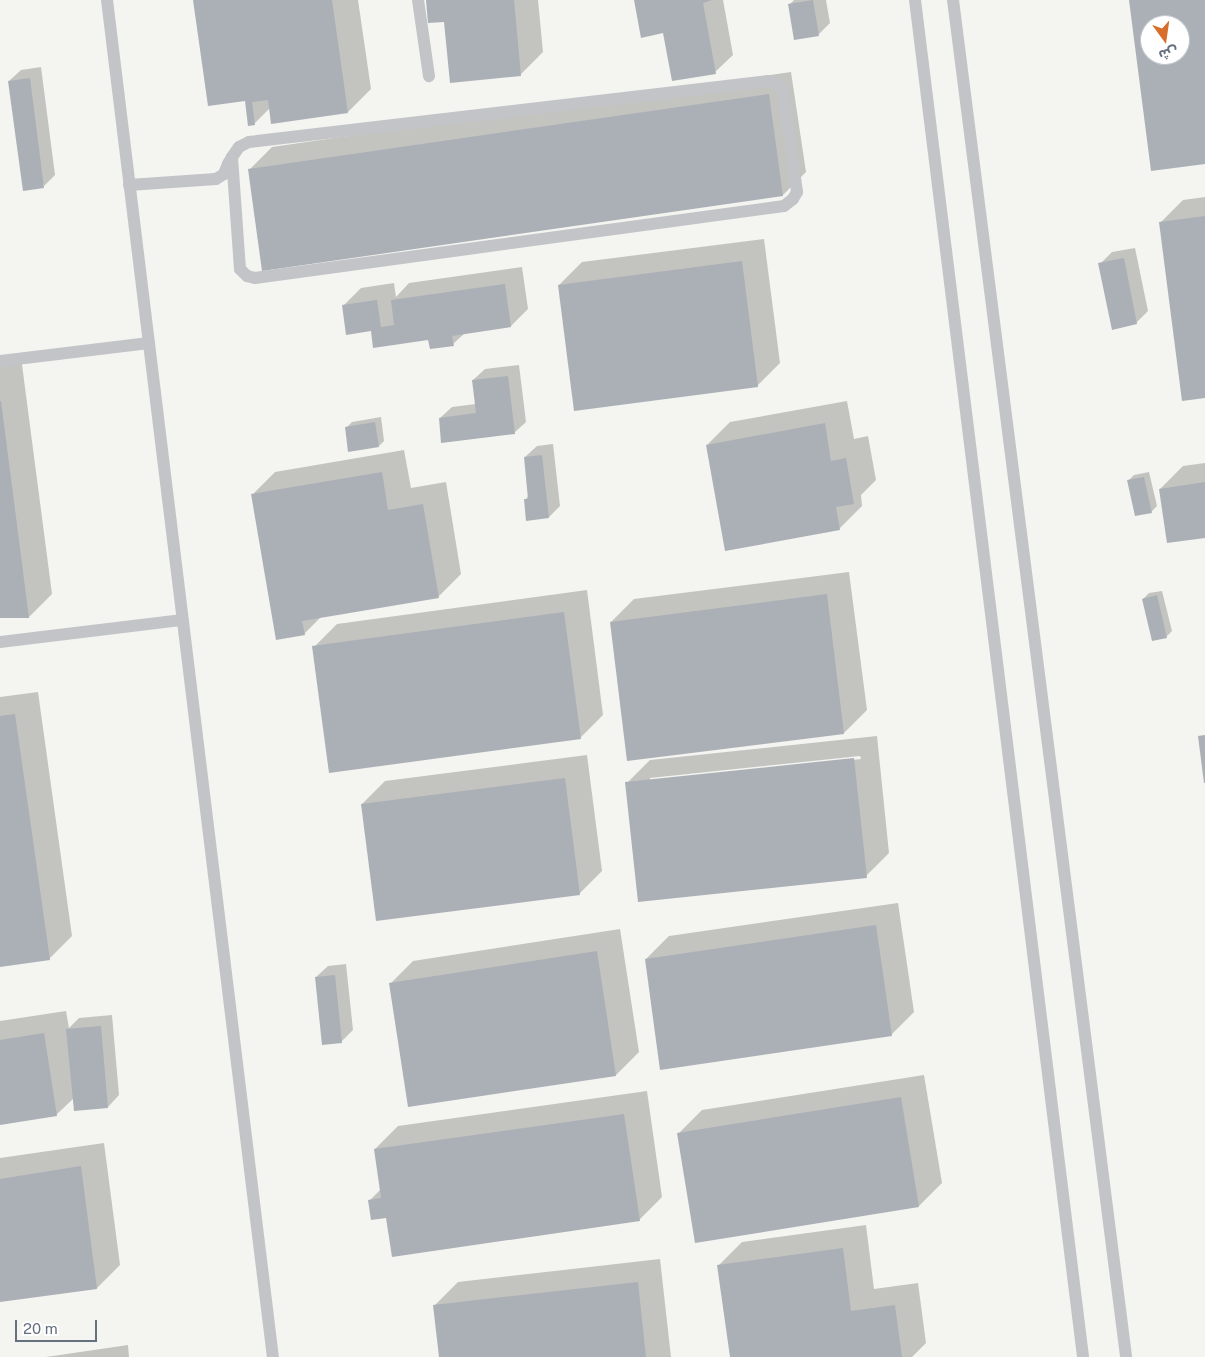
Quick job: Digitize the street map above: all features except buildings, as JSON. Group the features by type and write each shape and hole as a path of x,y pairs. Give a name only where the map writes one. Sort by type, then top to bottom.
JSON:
{"lane":[{"path":"107,0 273,1357"},
{"path":"418,0 429,76"},
{"path":"915,0 1083,1357"},
{"path":"953,0 1126,1357"},
{"path":"129,185 216,179 224,174 232,157 240,146 249,142 768,81 776,83 783,90 797,192 793,200 784,206 255,278 247,276 240,269 232,157"},
{"path":"0,361 149,343"},
{"path":"0,642 183,620"}]}
